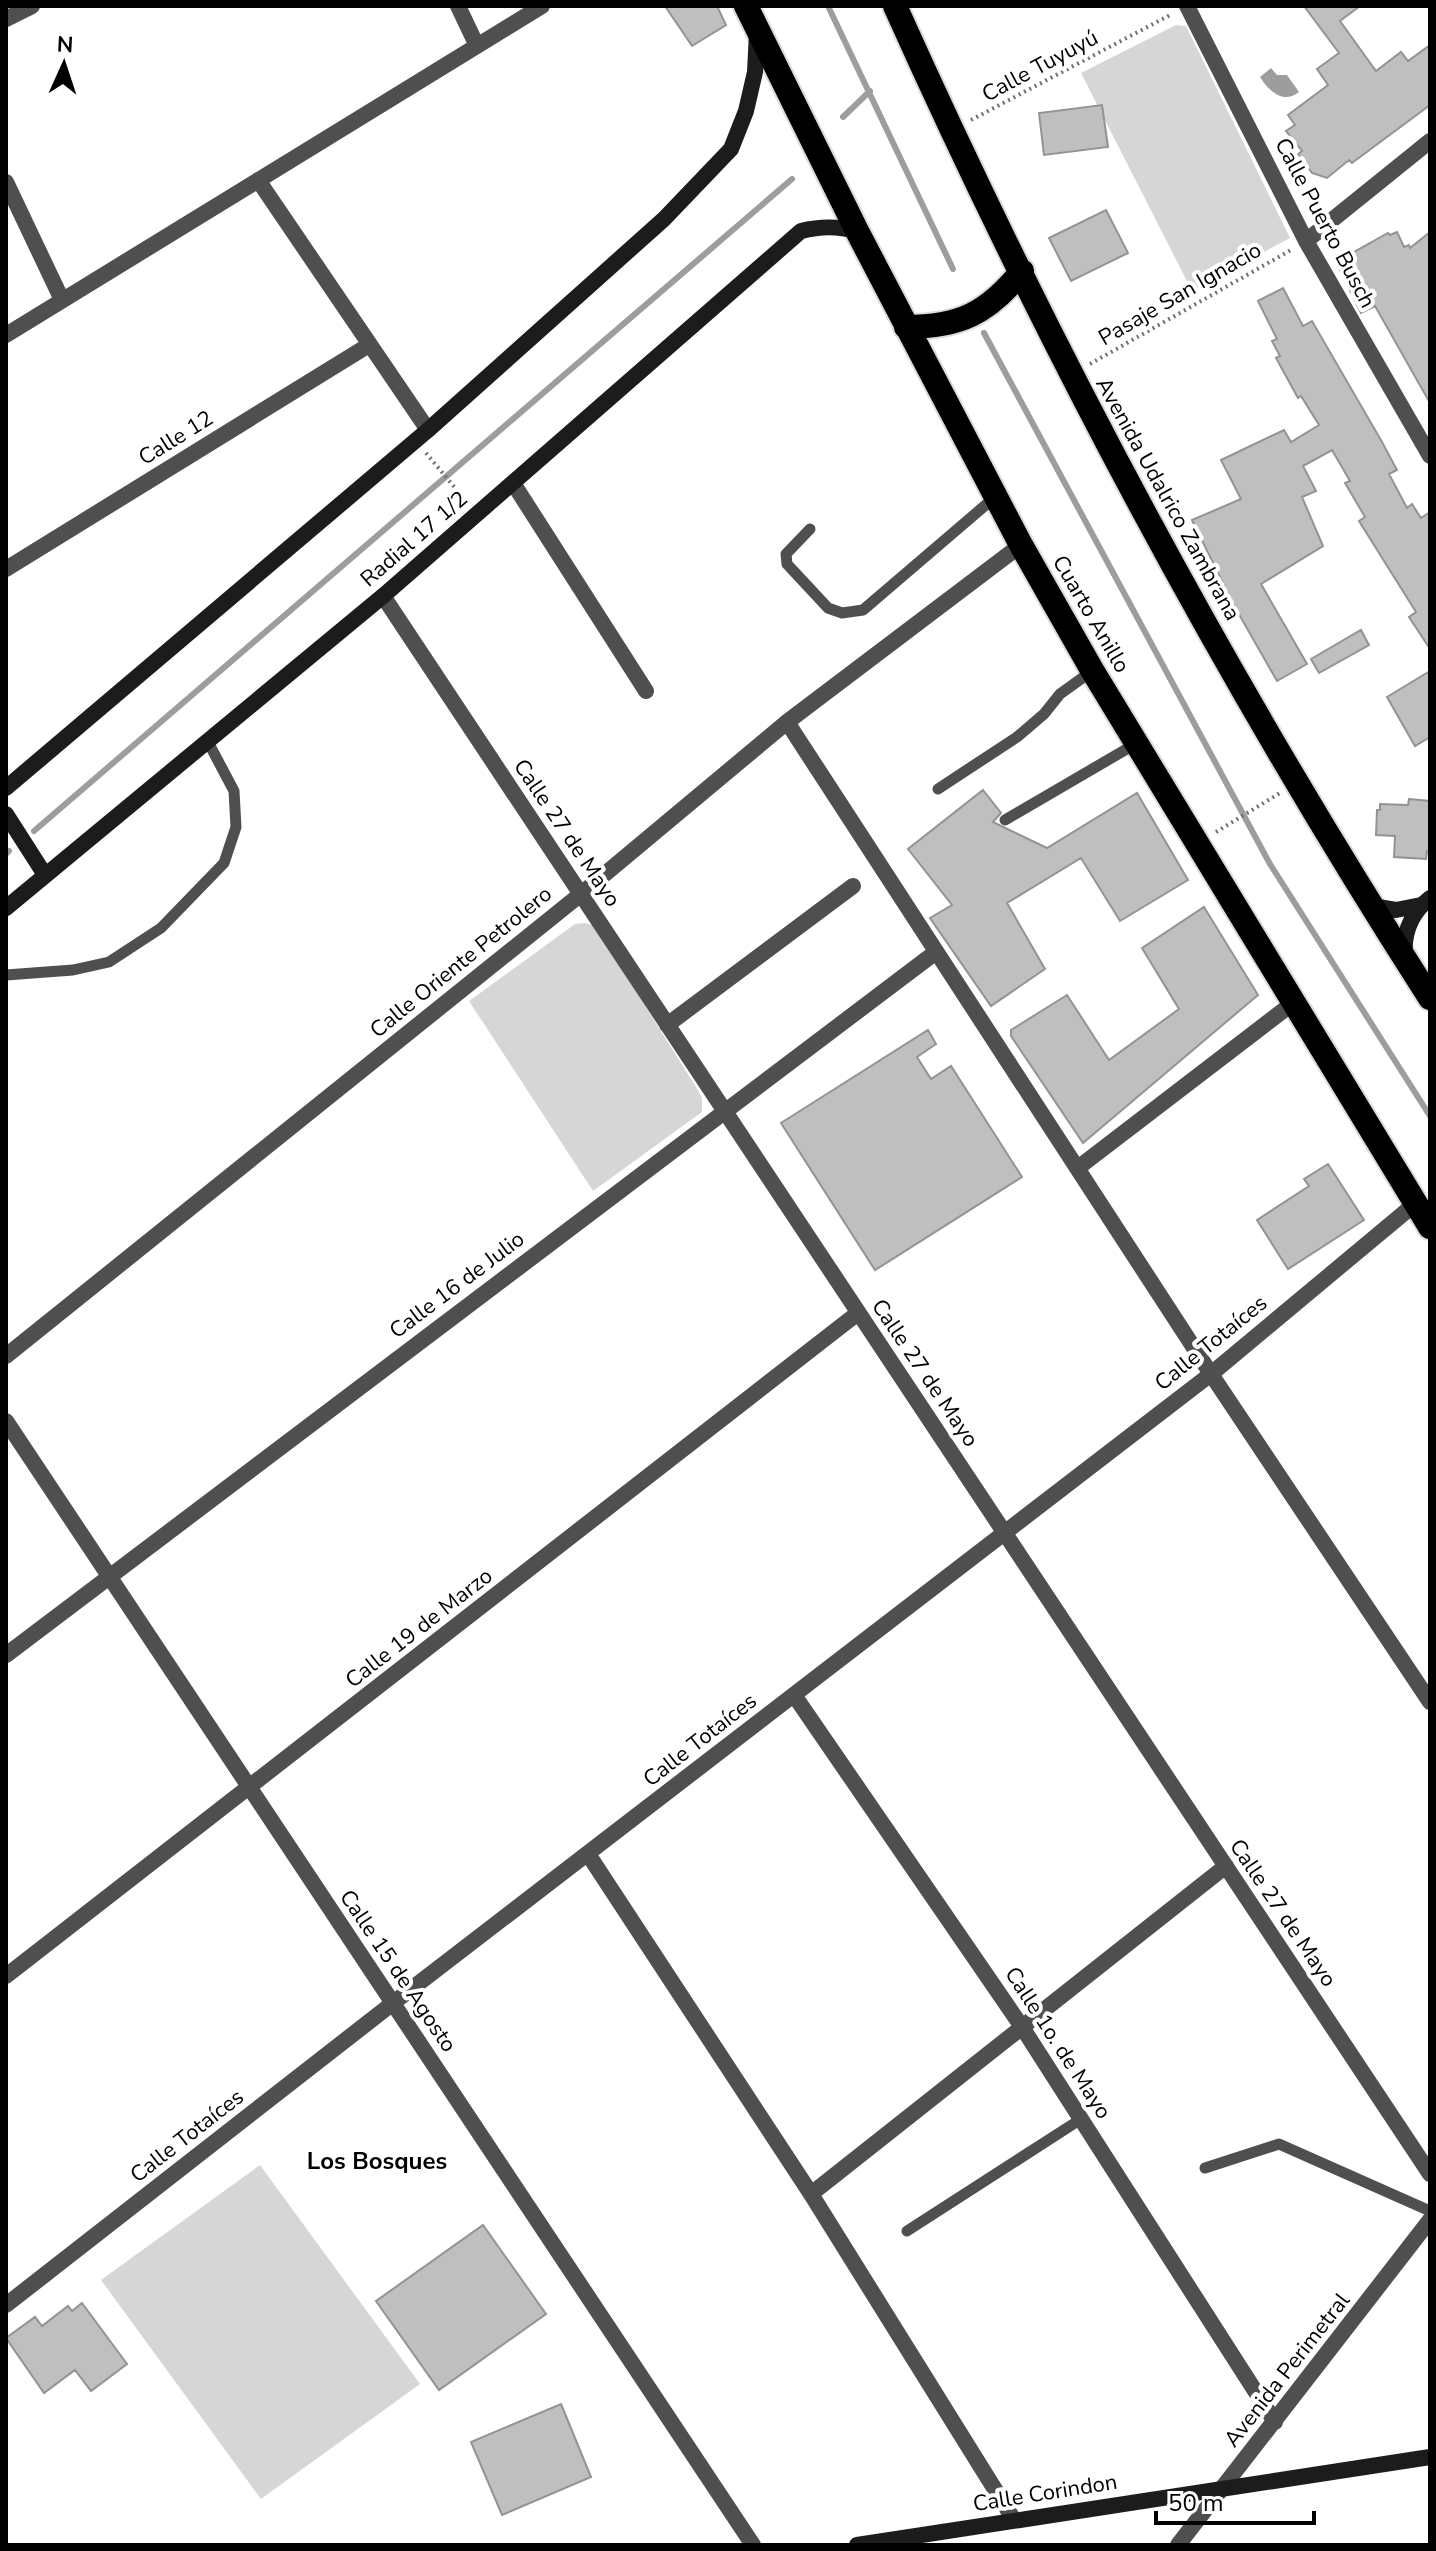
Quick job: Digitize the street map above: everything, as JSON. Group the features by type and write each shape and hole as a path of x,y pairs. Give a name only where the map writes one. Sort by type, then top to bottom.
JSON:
{"highway":[{"name":"Cuarto Anillo","path":"746,6 857,231 1021,545 1092,670 1430,1227"},
{"name":"Avenida Udalrico Zambrana","path":"895,6 951,131 1022,271 1070,375 1296,783 1430,998"},
{"path":"906,327 939,326 969,316 996,300 1022,271"}],"main road":[{"path":"6,788 428,430 664,219 731,149 746,111 755,72 757,31"},
{"name":"Radial 17 1/2","path":"6,908 383,596 801,231 838,227 857,231"},
{"path":"6,814 45,875"},
{"path":"1372,906 1396,910 1425,902"},
{"path":"1405,960 1406,931 1425,902"},
{"name":"Calle Corindon","path":"857,2545 1430,2457"}],"street":[{"path":"6,19 32,6"},
{"path":"458,6 477,46"},
{"path":"6,335 542,6"},
{"name":"Calle Puerto Busch","path":"1180,10 1306,241 1430,456"},
{"path":"1306,241 1430,141"},
{"path":"258,180 428,430"},
{"path":"6,182 62,300"},
{"name":"Calle 12","path":"6,569 369,345"},
{"path":"513,483 646,691"},
{"name":"Calle Oriente Petrolero","path":"6,1356 581,894 787,722 1021,545"},
{"name":"Calle 27 de Mayo","path":"383,596 1430,2174"},
{"path":"787,722 1211,1374 1430,1702"},
{"path":"667,1025 853,886"},
{"name":"Calle 16 de Julio","path":"6,1655 936,952"},
{"path":"1079,1167 1293,1003"},
{"name":"Calle Totaíces","path":"6,2305 1211,1374 1416,1203"},
{"name":"Calle 19 de Marzo","path":"6,1976 858,1313"},
{"name":"Calle 15 de Agosto","path":"6,1421 753,2545"},
{"name":"Calle 1o. de Mayo","path":"794,1695 1022,2027 1275,2422"},
{"path":"588,1854 811,2194 1014,2520"},
{"path":"811,2194 1226,1866"},
{"name":"Avenida Perimetral","path":"1178,2545 1430,2220"}],"lane":[{"path":"810,529 786,554 787,564 828,608 842,613 863,610 996,497"},
{"path":"938,789 1017,737 1044,714 1060,694 1092,670"},
{"path":"6,975 73,970 109,962 161,928 224,863 236,827 234,791 207,740"},
{"path":"1005,820 1138,743"},
{"path":"907,2231 1081,2119"},
{"path":"1205,2168 1279,2144 1430,2211"}],"path":[{"name":"Calle Tuyuyú","path":"951,131 1180,10"},
{"name":"Pasaje San Ignacio","path":"1070,375 1306,241"},
{"path":"436,465 456,488"},
{"path":"1215,833 1277,794"}],"shaded area":[{"path":"1176,25 1186,26 1290,238 1192,291 1081,73"},
{"path":"1271,68 1277,75 1287,75 1299,92 1287,97 1267,87 1260,77"},
{"path":"575,924 595,926 702,1098 702,1112 593,1191 469,1001"},
{"path":"260,2165 420,2384 261,2499 101,2280"}],"building":[{"path":"665,6 717,6 726,25 692,46"},
{"path":"1304,6 1360,6 1340,21 1376,71 1401,52 1408,61 1430,45 1430,105 1327,178 1312,173 1298,154 1302,151 1286,131 1295,125 1288,115 1328,85 1317,69 1339,53"},
{"path":"1102,105 1108,147 1044,155 1039,113"},
{"path":"1106,210 1128,253 1071,281 1049,238"},
{"path":"1397,232 1404,247 1409,245 1410,248 1430,232 1430,403 1375,306 1361,313 1336,262 1388,233"},
{"path":"1283,288 1303,326 1312,321 1382,442 1397,470 1389,474 1407,508 1412,504 1421,518 1430,512 1430,649 1409,617 1416,612 1359,521 1365,517 1345,483 1350,481 1332,450 1303,466 1316,491 1302,497 1323,546 1261,584 1307,664 1277,681 1232,602 1192,520 1241,499 1221,460 1284,430 1291,442 1319,425 1301,396 1298,398 1276,358 1280,356 1272,341 1277,339 1258,301"},
{"path":"1361,630 1369,645 1319,673 1311,659"},
{"path":"1430,671 1430,737 1415,746 1387,697"},
{"path":"983,790 1001,813 993,822 1047,848 1137,793 1188,880 1120,921 1081,858 1007,903 1045,969 991,1006 930,918 952,905 908,849"},
{"path":"1409,799 1430,801 1430,851 1427,851 1426,859 1394,857 1395,836 1376,835 1380,804 1408,805"},
{"path":"1204,907 1258,995 1083,1143 1011,1036 1011,1030 1067,995 1109,1060 1179,1009 1142,948"},
{"path":"928,1030 936,1044 917,1057 931,1079 951,1066 1022,1177 875,1270 781,1123"},
{"path":"1328,1164 1364,1220 1288,1269 1257,1220 1309,1186 1304,1179"},
{"path":"483,2225 546,2314 439,2390 376,2301"},
{"path":"82,2303 127,2364 91,2391 75,2370 44,2393 6,2338 35,2317 42,2326 68,2306 72,2311"},
{"path":"561,2404 591,2477 502,2515 471,2442"}],"waterway":[{"path":"828,6 953,269"},
{"path":"843,117 870,91"},
{"path":"34,831 792,179"},
{"path":"984,333 1270,864 1430,1116"},
{"path":"6,854 9,851"}],"district":[{"name":"Los Bosques","path":"377,2161"}]}
